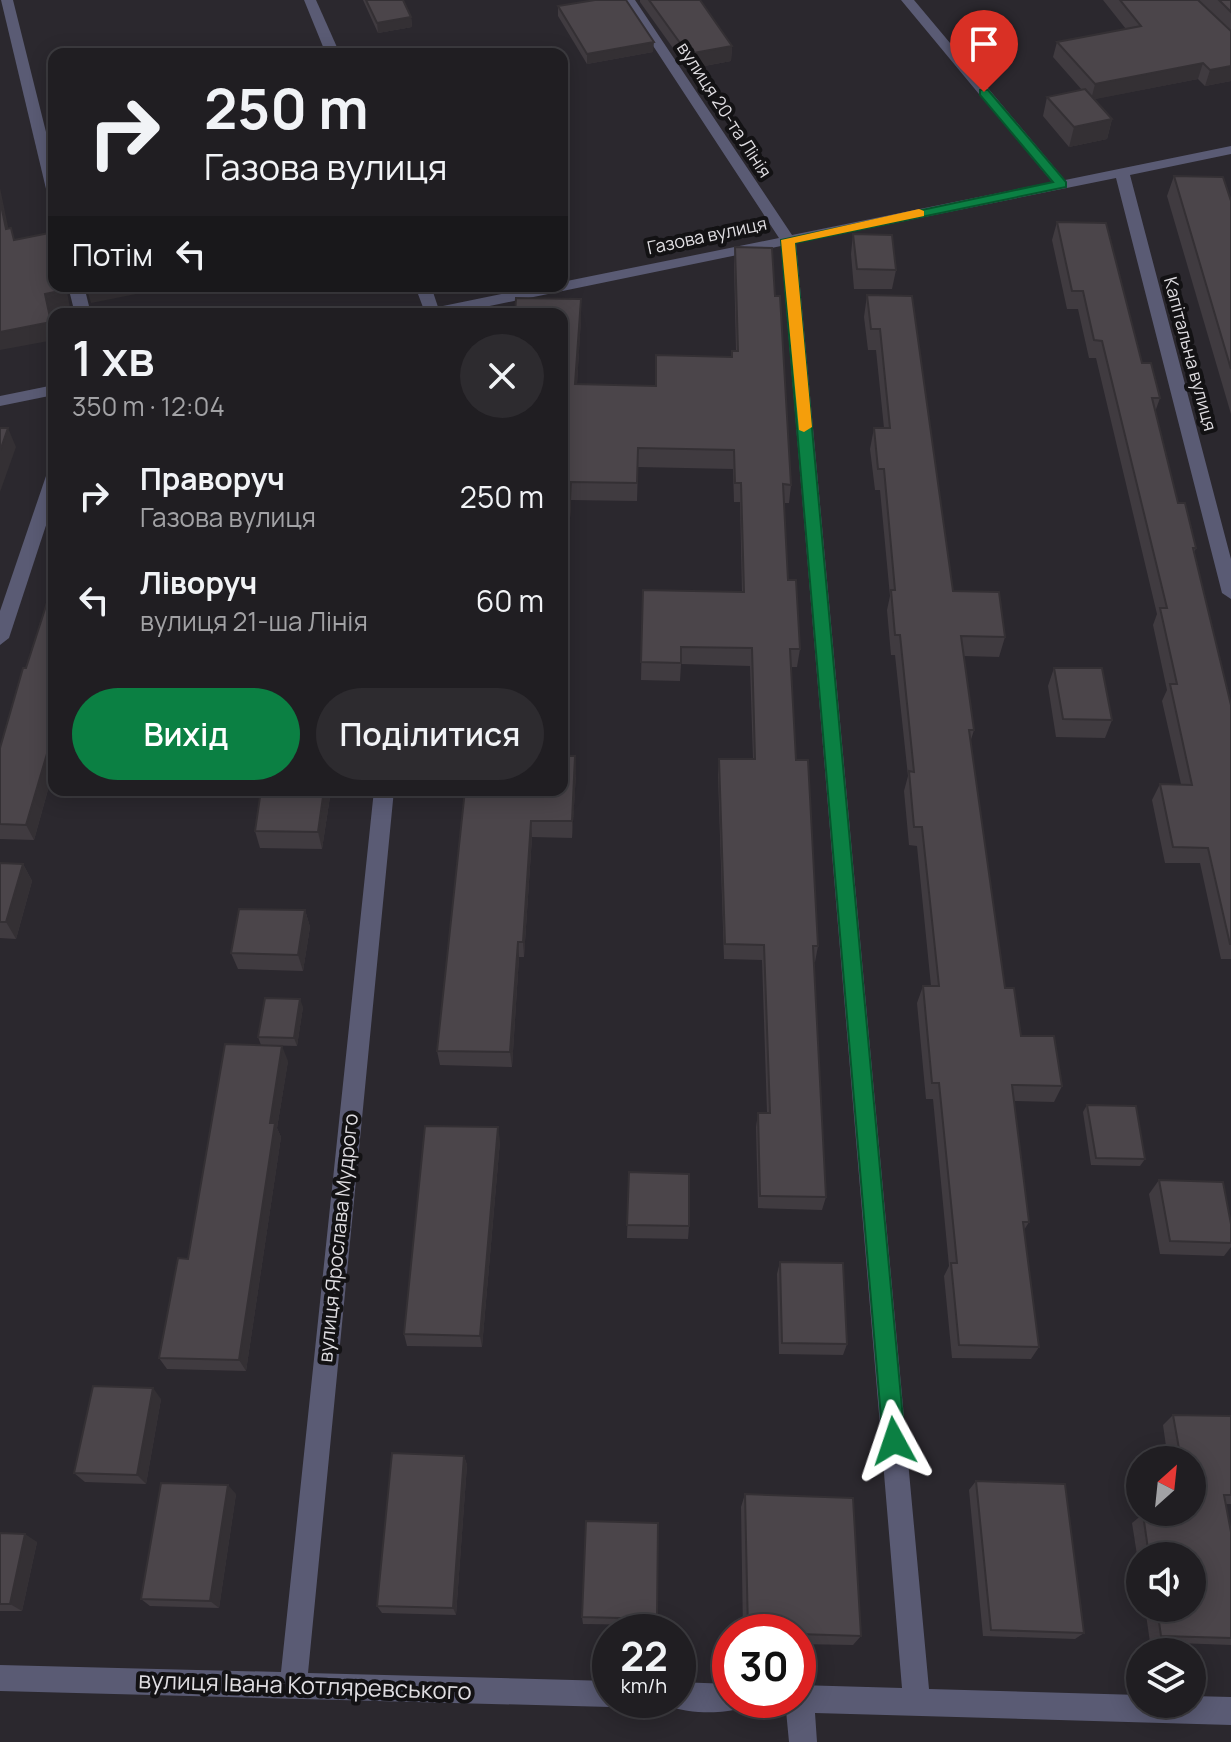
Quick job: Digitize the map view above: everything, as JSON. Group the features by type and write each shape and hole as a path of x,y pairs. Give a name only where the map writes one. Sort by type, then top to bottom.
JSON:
{"street":[{"path":"7,0 48,168"},
{"path":"310,0 330,48"},
{"name":"вулиця 20-та Лінія","path":"629,0 788,240"},
{"path":"907,0 1061,184"},
{"name":"Газова вулиця","path":"568,286 1231,150"},
{"name":"Капітальна вулиця","path":"1122,172 1231,593"},
{"path":"788,240 917,1702"},
{"name":"Газова вулиця","path":"460,308 537,292"},
{"path":"0,401 48,391"},
{"path":"0,638 48,494"},
{"name":"вулиця Ярослава Мудрого","path":"293,1686 383,796"},
{"name":"вулиця Івана Котляревського","path":"0,1678 592,1694"},
{"path":"816,1699 1231,1711"},
{"path":"801,1718 803,1742"}],"building":[{"path":"366,0 403,0 411,17 377,23"},
{"path":"595,0 626,0 654,42 587,54 558,6"},
{"path":"649,0 700,0 732,46 688,54"},
{"path":"1120,0 1198,0 1231,31 1231,66 1210,70 1203,63 1095,84 1057,42 1141,26"},
{"path":"1219,0 1231,0 1231,12"},
{"path":"1085,89 1112,119 1074,127 1047,97"},
{"path":"1174,176 1223,177 1231,201 1231,369"},
{"path":"0,200 6,229 11,228 14,240 48,233 48,292 54,292 45,294 48,323 0,332"},
{"path":"1057,222 1106,223 1142,363 1151,363 1160,398 1152,398 1178,503 1185,503 1231,705 1231,944 1208,848 1173,847 1160,784 1192,785 1170,684 1177,684 1160,608 1167,608 1102,341 1094,340 1083,291 1072,291"},
{"path":"853,234 892,235 896,270 857,269"},
{"path":"735,247 772,248 775,296 780,296 791,485 783,484 788,580 796,580 800,649 790,649 796,760 808,760 818,946 813,946 826,1197 760,1196 758,1113 770,1113 764,945 725,944 719,759 755,759 752,648 681,647 681,663 641,662 643,590 744,592 741,483 735,483 734,450 638,448 637,483 571,482 568,537 568,308 515,308 516,298 581,299 575,384 656,386 656,355 732,357 732,351 738,351"},
{"path":"867,295 912,296 953,591 999,592 1005,637 961,636 974,730 969,730 1005,988 1014,988 1021,1036 1054,1036 1062,1086 1012,1085 1029,1222 1023,1222 1039,1347 959,1345 951,1263 957,1263 939,1083 932,1083 923,986 939,986 922,827 914,827 909,771 914,772 900,635 895,635 891,590 895,590 884,469 878,469 874,428 890,428 880,329 871,329"},
{"path":"0,428 8,428 0,451"},
{"path":"48,600 48,750 26,825 0,824 0,748 23,668 26,668"},
{"path":"1054,668 1102,668 1112,720 1063,719"},
{"path":"568,756 575,756 572,821 531,821 523,942 518,942 510,1052 437,1051 464,796 568,796"},
{"path":"260,796 323,796 318,832 255,831"},
{"path":"0,863 23,864 6,922 0,922"},
{"path":"239,909 305,910 298,955 231,953"},
{"path":"265,998 300,999 294,1038 258,1037"},
{"path":"225,1044 282,1046 270,1123 275,1123 239,1360 159,1358 178,1258 188,1259"},
{"path":"1087,1105 1136,1106 1145,1159 1096,1158"},
{"path":"425,1126 498,1127 480,1336 404,1334"},
{"path":"629,1172 689,1174 689,1226 627,1225"},
{"path":"1159,1180 1223,1182 1231,1224 1231,1243 1170,1241"},
{"path":"780,1262 843,1263 847,1344 782,1343"},
{"path":"93,1386 153,1388 137,1475 74,1473"},
{"path":"1173,1415 1231,1416 1231,1495 1224,1495 1231,1532 1231,1638 1161,1636 1159,1622 1206,1622 1206,1542 1147,1542 1145,1526 1206,1526 1206,1446 1179,1446"},
{"path":"392,1453 464,1456 453,1608 377,1606"},
{"path":"976,1481 1065,1484 1084,1633 991,1630"},
{"path":"161,1483 228,1485 210,1601 141,1599"},
{"path":"745,1494 853,1498 861,1636 816,1635 816,1614 748,1614"},
{"path":"586,1521 658,1523 657,1614 592,1614 592,1617 582,1617"},
{"path":"0,1533 25,1534 10,1604 0,1604"}],"slow traffic":[{"path":"804,427 788,240 919,213"}],"route":[{"path":"894,1441 788,240 1061,184 984,92"}]}
